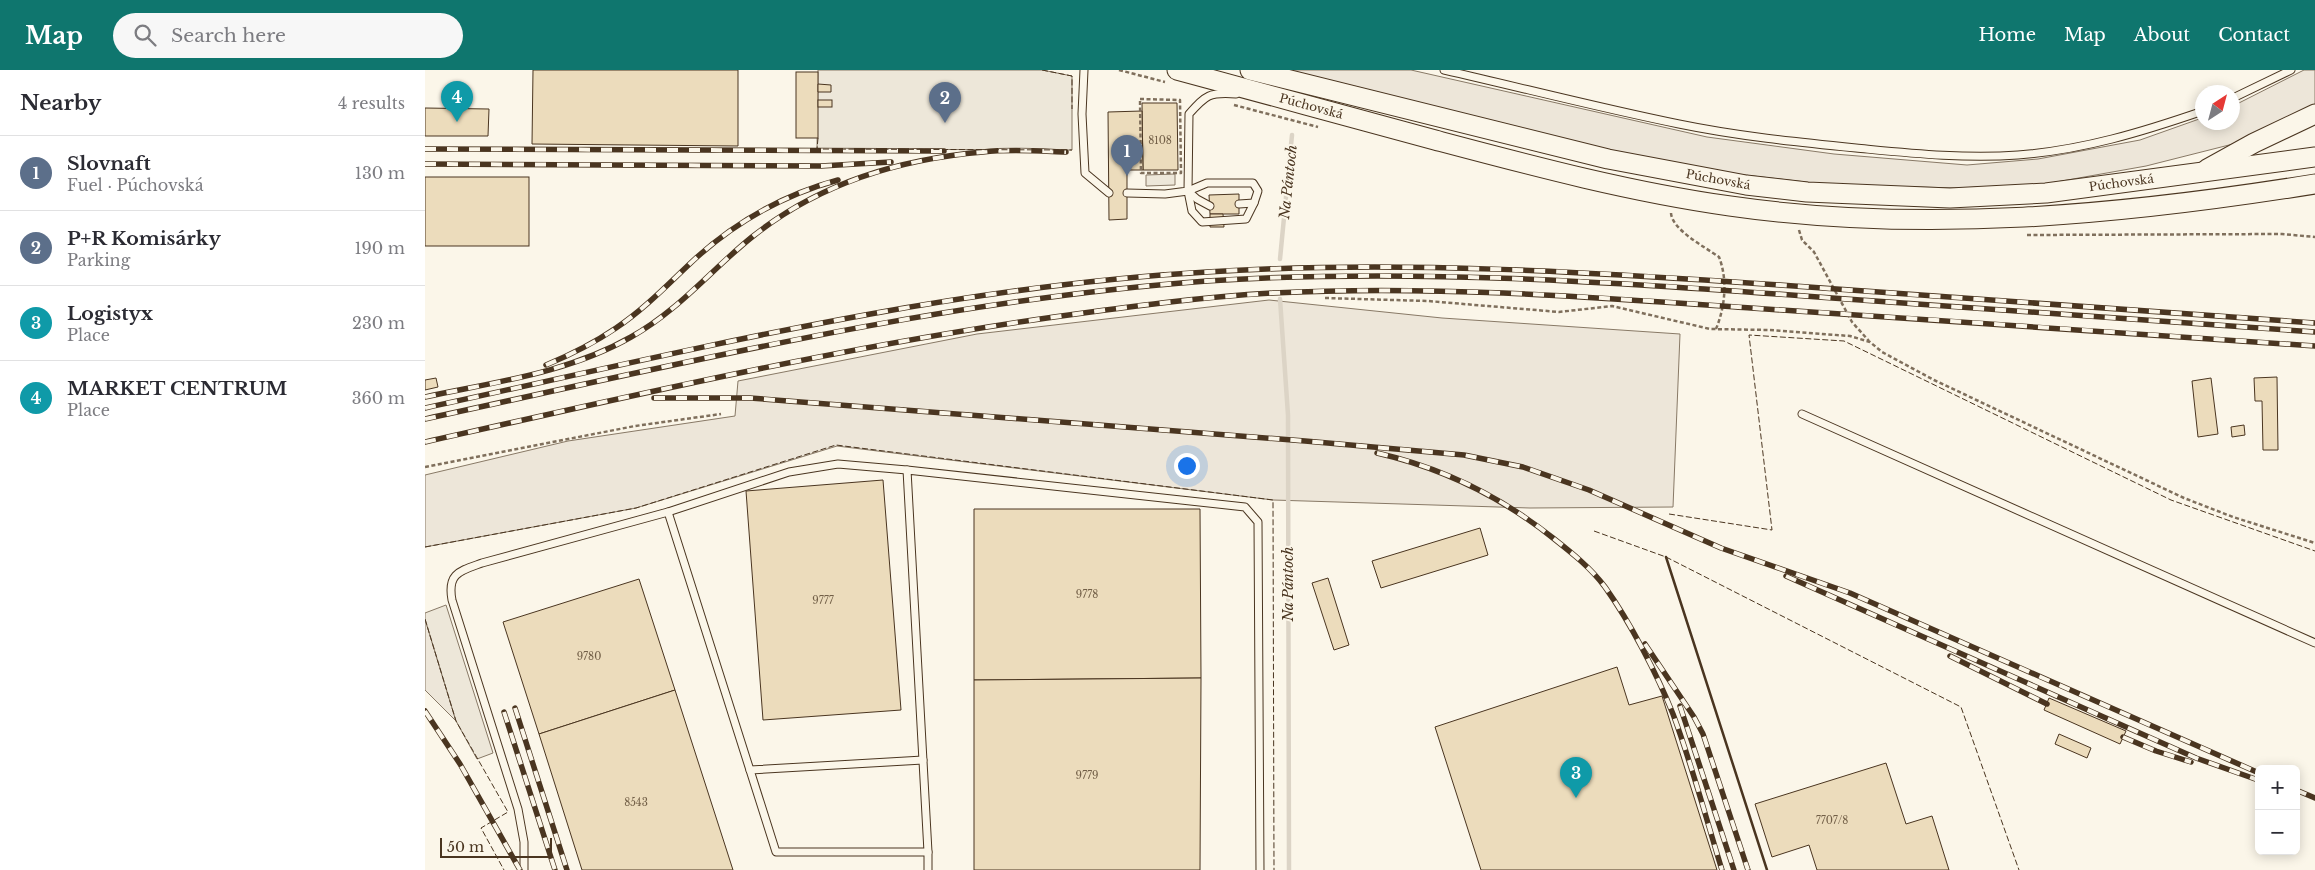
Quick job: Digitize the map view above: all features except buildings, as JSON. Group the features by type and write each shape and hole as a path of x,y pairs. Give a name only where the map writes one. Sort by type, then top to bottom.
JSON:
{"main road":[{"name":"Púchovská","path":"1177,70 1528,165 1668,196 1790,213 1887,219 1973,220 2050,217 2315,184"},
{"name":"Púchovská","path":"1249,70 1579,153 1746,185 1807,192 1950,198 2046,193 2315,157"},
{"path":"2197,174 2254,143 2315,114"},
{"path":"2046,193 2050,217"}],"lane":[{"path":"1084,70 1082,114 1085,173 1109,193"},
{"path":"1444,70 1679,124 1745,136 1889,151 1977,157 2019,155 2099,143 2136,134 2195,114"},
{"path":"2240,95 2291,70"},
{"path":"1127,193 1165,194 1189,191 1207,183 1253,183 1258,191 1246,219 1202,222 1192,211 1189,191 1189,114 1205,96 1218,93 1241,95 1329,111"},
{"path":"1189,191 1197,199 1210,206"},
{"path":"1239,204 1254,203"},
{"path":"1801,414 2315,643"},
{"path":"524,870 524,842 518,809 454,608 449,586 455,575 482,563 668,512 789,472 838,464 1245,507 1258,522 1259,870"},
{"path":"907,470 928,870"},
{"path":"668,512 777,852 928,852"},
{"path":"750,770 923,760"}],"path":[{"path":"1139,99 1180,100 1181,173 1141,173 1139,99"},
{"path":"1671,212 1671,221 1679,230 1719,257 1722,265 1724,298 1723,312 1716,329"},
{"path":"1799,230 1803,240 1814,252 1852,322 1869,342 1882,352 1934,380 2184,498 2233,517 2315,543"},
{"path":"2097,235 2282,234 2315,237"},
{"path":"1325,298 1428,301 1559,312 1612,306 1716,329 1769,330 1850,336 1869,342"},
{"path":"425,467 635,426 721,414"}],"shaded area":[{"path":"818,70 1042,70 1072,76 1072,150 817,149"},
{"path":"1286,70 1411,70 1707,137 1834,154 1967,165 2038,159 2140,140 2195,120 2195,130 2240,130 2240,102 2304,70 2315,70 2315,106 2233,144 2146,166 2045,184 1958,188 1832,185 1718,172 1630,155"},
{"path":"1175,174 1175,185 1146,186 1146,175"},
{"path":"1269,300 1442,318 1680,334 1673,507 1530,508 1273,500 837,446 636,508 425,547 425,475 568,441 735,416 738,381 977,334"},
{"path":"446,605 493,753 477,759 456,721 425,619 425,613"},
{"path":"425,619 456,721 425,690"}],"waterway":[{"name":"Na Pántoch","path":"1280,259 1292,135"},
{"name":"Na Pántoch","path":"1280,299 1288,415 1289,870"}],"railway":[{"path":"425,149 944,151"},
{"path":"425,397 557,368 607,349 631,337 648,327 679,303 737,250 777,218 804,202 861,177 891,168 952,155 1024,150 1066,152"},
{"path":"425,164 821,166 891,162"},
{"path":"546,365 591,344 627,320 696,258 745,221 781,201 838,180"},
{"path":"425,408 716,344 911,307 1009,292 1108,280 1207,272 1351,267 1422,267 1565,272 1780,285 2315,323"},
{"path":"425,419 716,356 911,318 1108,290 1207,281 1283,277 1436,276 1589,282 1742,291 2315,332"},
{"path":"425,442 738,373 975,329 1191,300 1273,293 1393,290 1572,296 2315,346"},
{"path":"654,398 750,398 1305,441 1464,455 1523,467 1589,490 1721,548 1850,593 2255,771"},
{"path":"1377,453 1425,467 1470,485 1533,523 1581,561 1600,580 1633,632 1667,698 1722,870"},
{"path":"1786,576 2196,758 2255,779"},
{"path":"1645,644 1694,717 1703,734 1748,870"},
{"path":"1950,656 2047,704"},
{"path":"1680,706 1734,870"},
{"path":"515,708 567,870"},
{"path":"425,711 460,764 520,870"},
{"path":"504,712 555,870"},
{"path":"2123,737 2156,751 2191,762"},
{"path":"2300,792 2315,798"}],"fence":[{"path":"1042,70 1072,76 1072,109"},
{"path":"818,138 817,149 1072,150"},
{"path":"1669,514 1772,530 1749,335 1844,341 2171,500 2315,551"},
{"path":"425,547 636,508 836,445 1273,500 1274,870"},
{"path":"1594,531 1666,557 1961,707 2019,870"},
{"path":"425,619 456,721 508,812 481,828 504,870"}],"wall":[{"path":"1666,557 1767,870"}],"place":[{"name":"MARKET CENTRUM","path":"457,122"},
{"name":"P+R Komisárky","path":"945,123"},
{"name":"Slovnaft","path":"1127,176"},
{"name":"Logistyx","path":"1576,798"}]}
